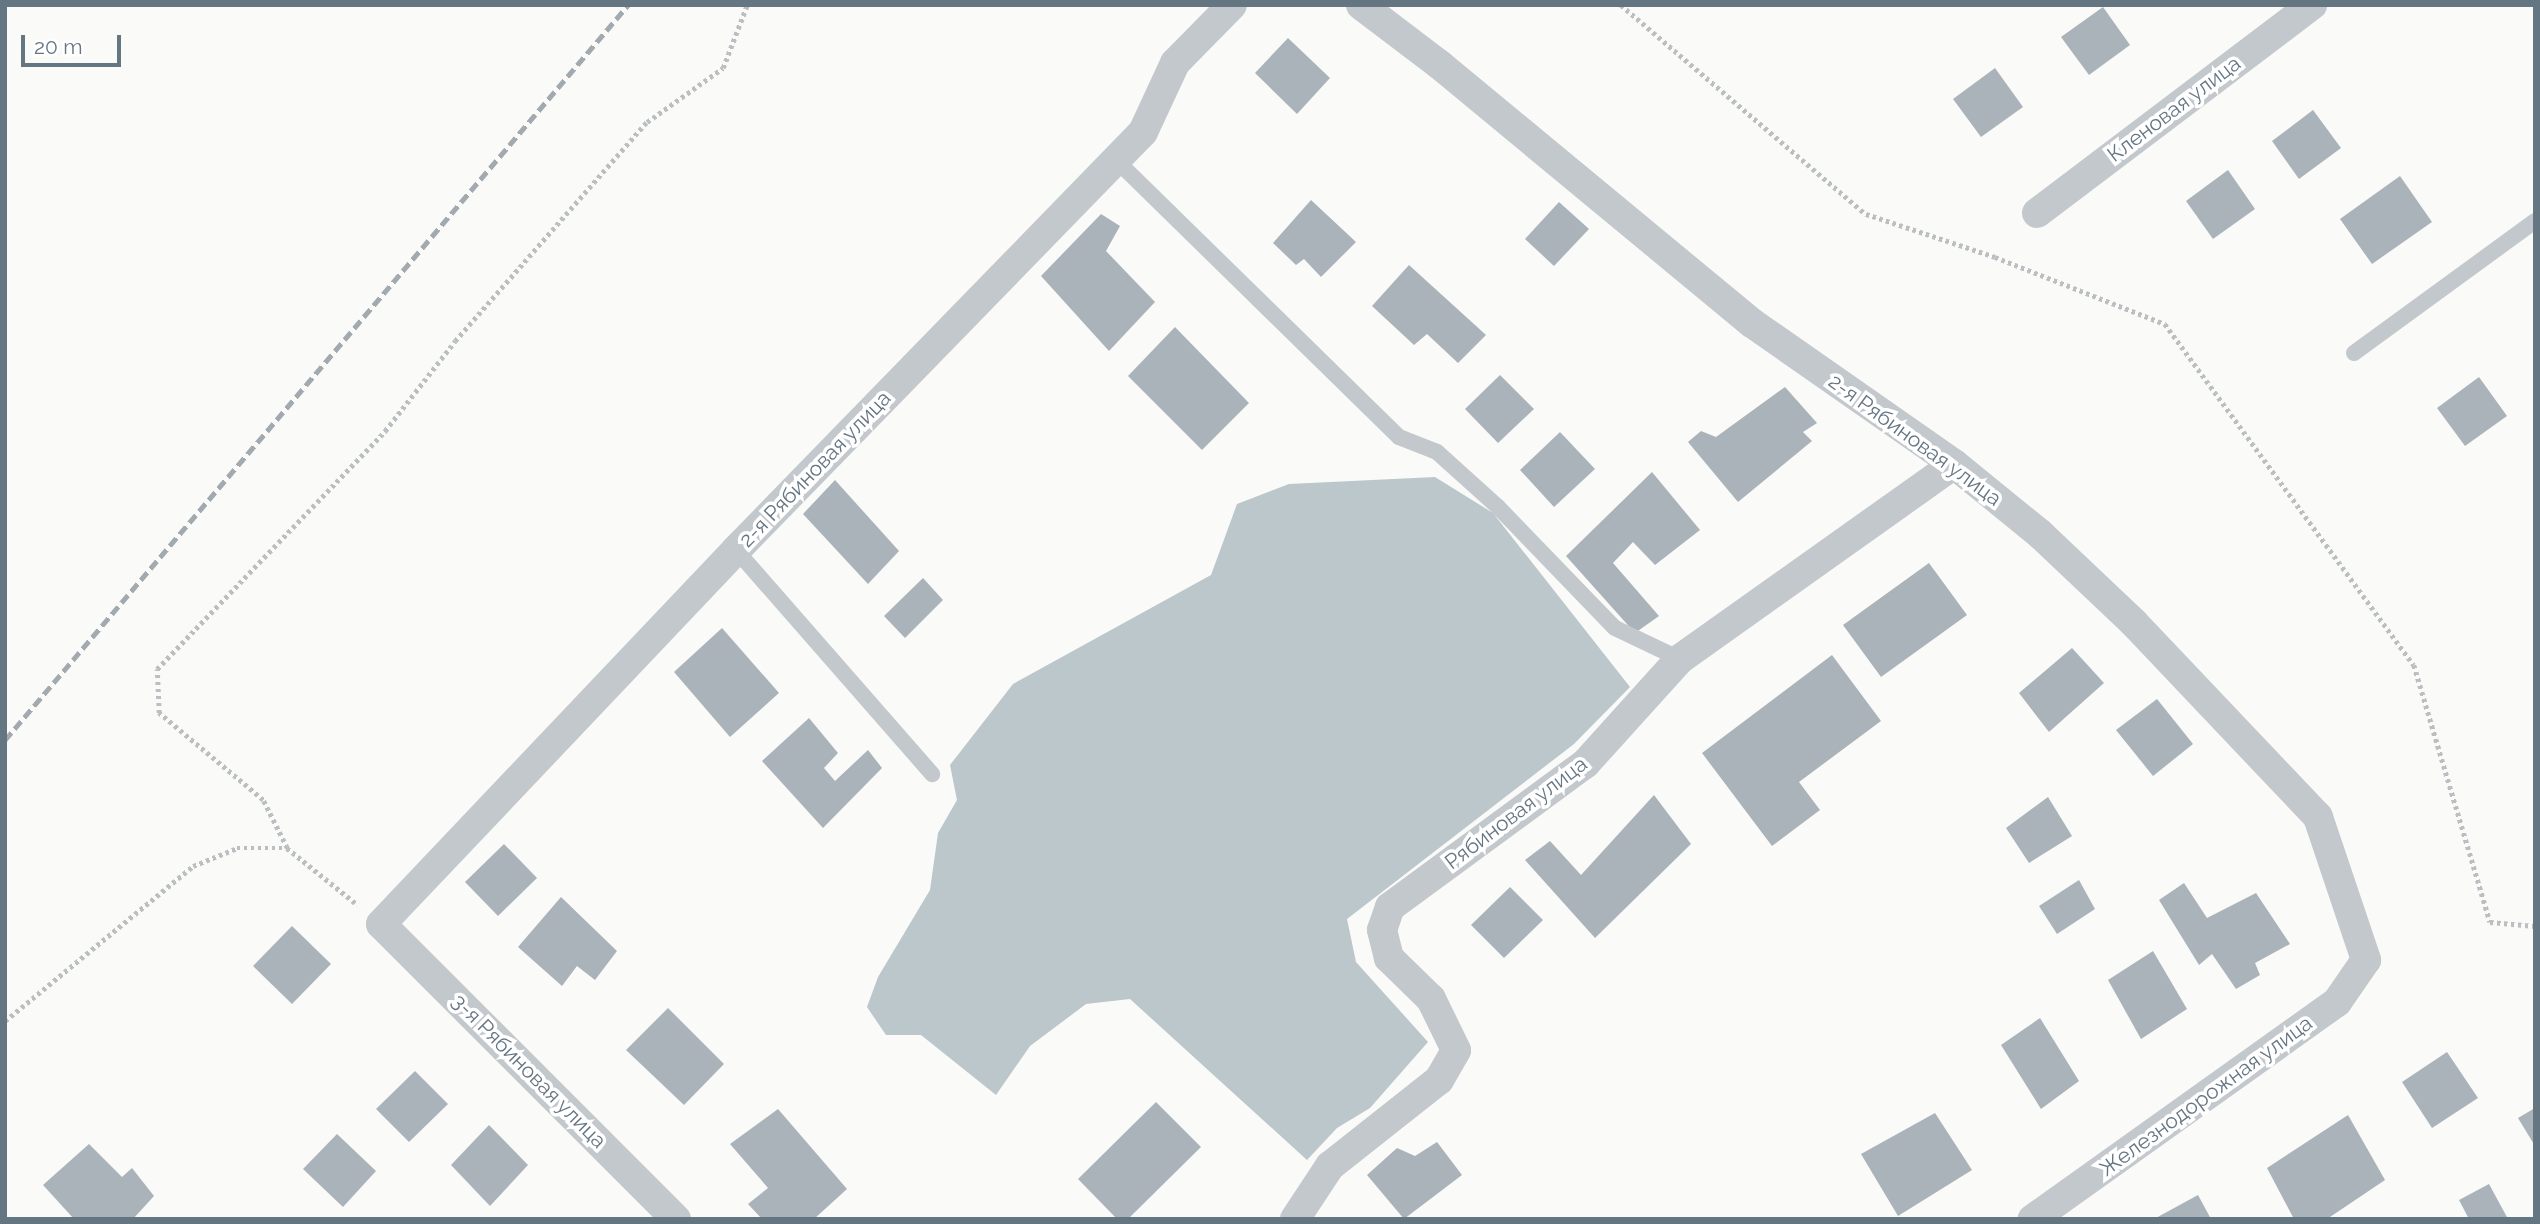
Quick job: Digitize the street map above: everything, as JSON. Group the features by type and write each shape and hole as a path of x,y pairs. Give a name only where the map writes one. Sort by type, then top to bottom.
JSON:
{"street":[{"name":"2-я Рябиновая улица","path":"381,924 736,550 1143,132 1175,63 1232,5"},
{"name":"2-я Рябиновая улица","path":"1361,5 1440,65 1752,323 1954,464 2040,534 2134,623 2318,817 2366,960"},
{"name":"Кленовая улица","path":"2037,213 2312,5"},
{"name":"Рябиновая улица","path":"1295,1219 1330,1166 1439,1080 1456,1050 1431,999 1389,958 1382,930 1390,907 1585,764 1680,659 1954,464"},
{"name":"3-я Рябиновая улица","path":"381,924 676,1219"},
{"name":"Железнодорожная улица","path":"2046,1215 2337,1002 2366,960"}],"lane":[{"path":"1116,160 1399,437 1437,452 1498,507 1615,628 1680,659"},
{"path":"2354,353 2535,221"},
{"path":"736,550 932,774"}],"path":[{"path":"381,924 287,848 263,800 159,713 157,668 385,431 455,341 647,122 723,68 747,5"},
{"path":"1621,5 1866,214 1995,257 2165,324 2414,665 2490,922 2535,926"},
{"path":"5,1021 192,866 237,848 287,848"}],"shaded area":[{"path":"1435,477 1493,513 1630,687 1574,744 1347,919 1356,962 1428,1042 1370,1108 1337,1128 1307,1160 1130,999 1086,1004 1030,1046 996,1095 921,1035 886,1035 867,1007 878,977 930,890 938,833 957,800 950,765 1013,684 1211,575 1237,504 1289,484"}],"building":[{"path":"2103,7 2130,45 2089,75 2061,37"},
{"path":"1288,38 1330,78 1297,114 1255,73"},
{"path":"1995,68 2023,107 1981,137 1953,99"},
{"path":"2313,110 2341,148 2299,179 2272,141"},
{"path":"2228,170 2255,209 2213,239 2186,201"},
{"path":"2400,176 2432,222 2372,264 2340,219"},
{"path":"1311,200 1356,242 1321,277 1304,259 1296,265 1273,243"},
{"path":"1559,202 1589,229 1554,266 1525,239"},
{"path":"1101,214 1120,226 1106,251 1155,302 1109,351 1041,276"},
{"path":"1409,265 1486,335 1458,363 1427,334 1414,345 1372,306"},
{"path":"1175,327 1249,403 1202,450 1128,376"},
{"path":"1500,375 1534,409 1498,443 1465,409"},
{"path":"2479,377 2507,416 2465,446 2437,408"},
{"path":"1785,387 1817,423 1803,432 1812,441 1738,502 1688,442 1701,431 1716,437"},
{"path":"1560,432 1595,469 1554,507 1520,470"},
{"path":"1652,472 1700,530 1655,565 1633,542 1613,563 1659,616 1635,633 1566,556"},
{"path":"835,480 899,551 868,584 803,514"},
{"path":"1929,563 1967,615 1881,677 1843,625"},
{"path":"923,578 943,600 905,638 884,616"},
{"path":"722,628 779,693 730,737 674,672"},
{"path":"2072,648 2104,683 2049,732 2019,693"},
{"path":"1832,655 1881,721 1799,782 1820,810 1772,846 1702,753"},
{"path":"2157,699 2193,744 2153,776 2116,730"},
{"path":"809,718 838,753 824,768 835,781 868,750 882,768 823,828 762,761"},
{"path":"1654,795 1691,844 1595,938 1525,860 1550,841 1581,875"},
{"path":"2048,797 2072,836 2029,863 2006,828"},
{"path":"504,844 537,878 498,916 465,882"},
{"path":"2079,880 2095,909 2057,934 2039,906"},
{"path":"2184,883 2207,918 2256,893 2290,944 2255,963 2260,975 2236,989 2212,954 2199,965 2159,900"},
{"path":"1510,887 1543,920 1504,958 1471,925"},
{"path":"561,897 617,951 595,980 577,966 562,986 518,947"},
{"path":"292,926 331,964 292,1004 253,966"},
{"path":"2153,951 2187,1009 2141,1039 2108,980"},
{"path":"668,1008 724,1064 684,1105 626,1050"},
{"path":"2040,1018 2079,1081 2041,1109 2001,1045"},
{"path":"2447,1052 2478,1098 2432,1128 2402,1082"},
{"path":"415,1071 448,1104 409,1142 376,1109"},
{"path":"1156,1102 1201,1147 1128,1219 1117,1219 1078,1179"},
{"path":"2535,1108 2535,1146 2518,1118"},
{"path":"778,1109 847,1189 814,1219 762,1219 748,1204 768,1188 730,1144"},
{"path":"1935,1113 1972,1170 1898,1216 1861,1154"},
{"path":"2348,1115 2385,1180 2327,1219 2294,1219 2267,1168"},
{"path":"489,1125 528,1165 490,1206 451,1165"},
{"path":"337,1134 376,1171 343,1207 303,1169"},
{"path":"1437,1142 1462,1175 1404,1219 1367,1175 1397,1148 1415,1156"},
{"path":"89,1144 122,1177 132,1168 154,1196 133,1219 74,1219 43,1185"},
{"path":"2489,1184 2508,1219 2469,1219 2459,1200"},
{"path":"2198,1195 2211,1219 2154,1219"}],"railway":[{"path":"5,740 628,5"}]}
